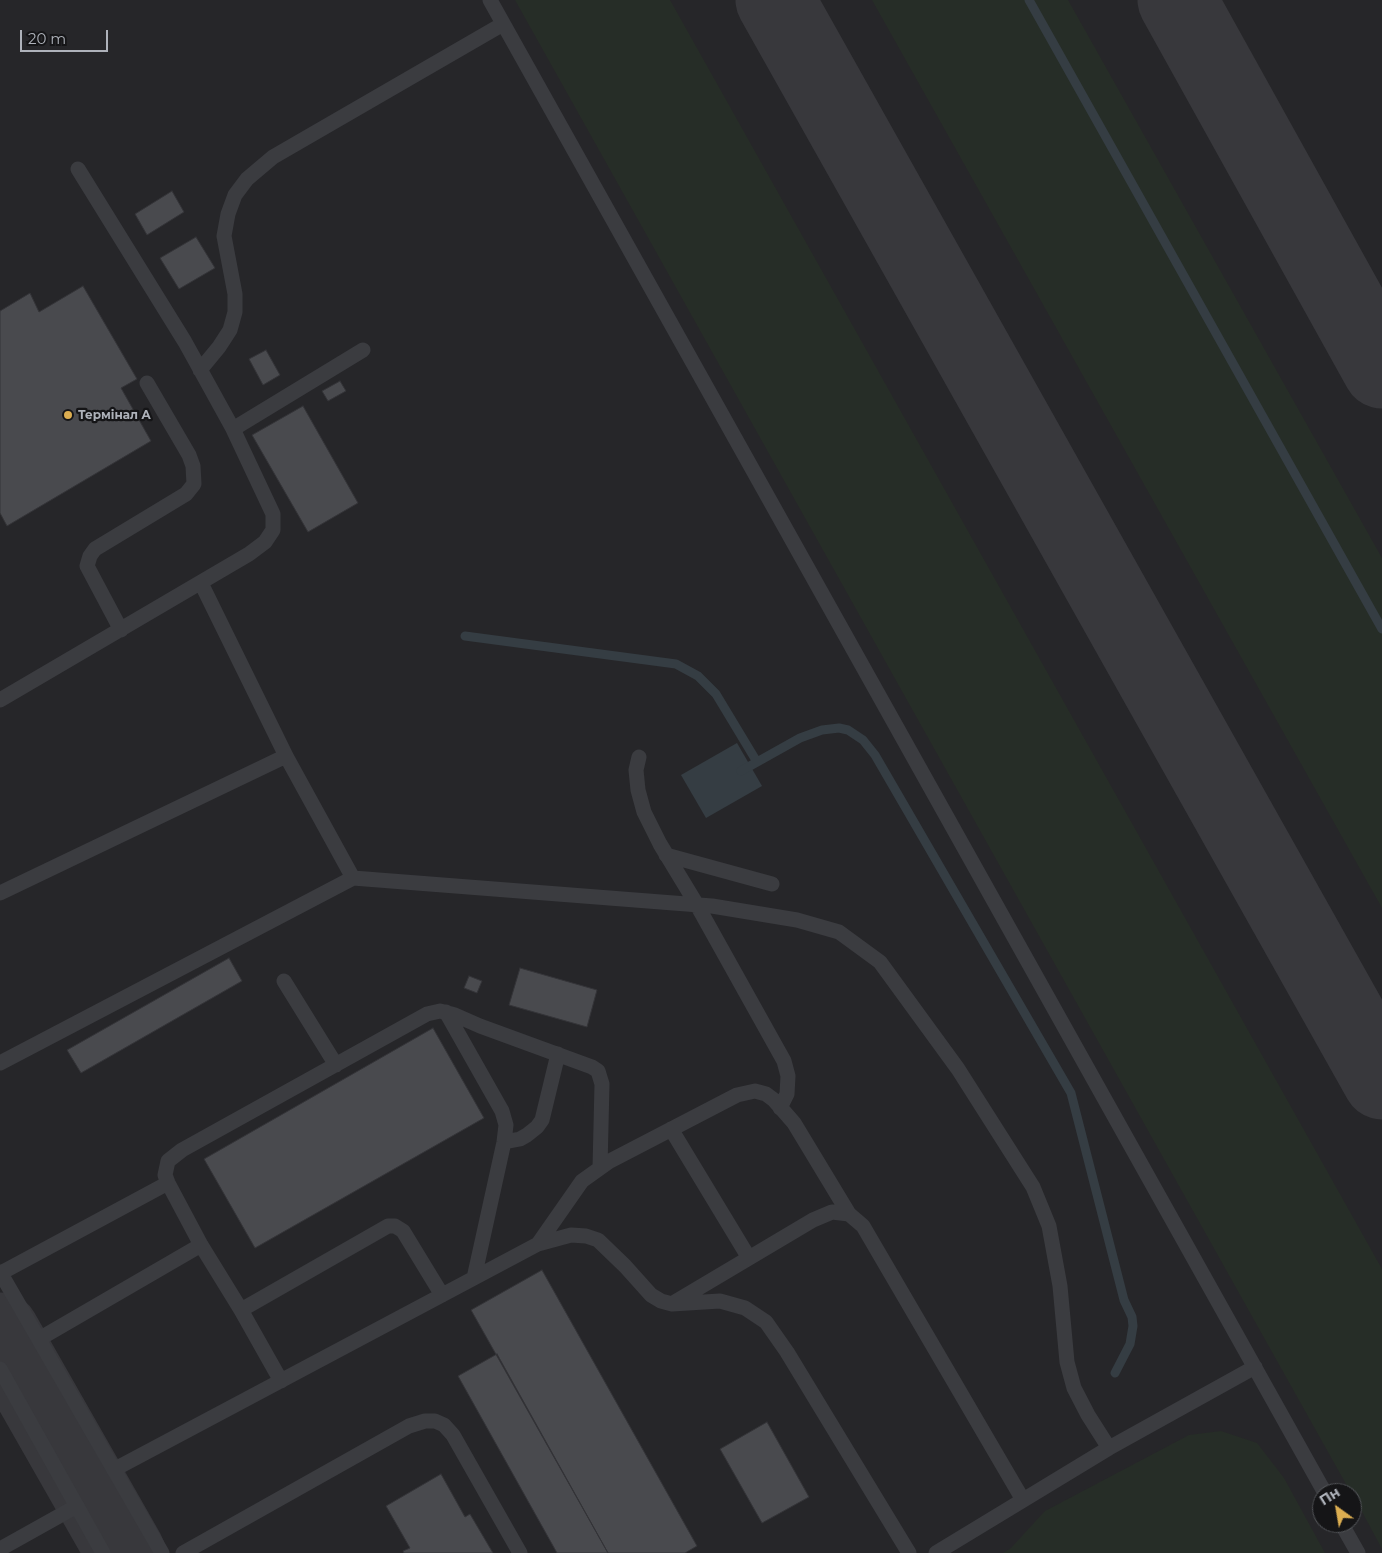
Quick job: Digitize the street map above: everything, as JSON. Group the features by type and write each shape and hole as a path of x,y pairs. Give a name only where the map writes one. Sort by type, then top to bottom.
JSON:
{"lane":[{"path":"490,0 1319,1483"},
{"path":"200,370 230,330 235,312 235,294 224,236 228,214 235,195 248,179 273,157 503,24"},
{"path":"0,700 249,554 265,542 273,530 273,514 233,429 185,342 78,168"},
{"path":"233,429 363,350"},
{"path":"121,630 87,566 90,556 95,549 186,494 194,484 193,466 189,455 148,383"},
{"path":"201,583 286,756 353,878"},
{"path":"0,893 286,756"},
{"path":"639,757 636,770 638,790 644,812 666,855 697,905 784,1061 788,1076 787,1094 780,1108"},
{"path":"666,855 772,884"},
{"path":"0,1063 353,878 697,905 797,920 839,932 880,962 958,1069 1033,1187 1049,1226 1060,1286 1067,1362 1074,1388 1088,1415 1109,1448"},
{"path":"284,980 336,1065"},
{"path":"446,1012 502,1111 506,1124 504,1142 474,1278"},
{"path":"281,1381 241,1310 201,1245 168,1183 165,1175 166,1168 168,1161 173,1156 427,1014 446,1012 592,1067 598,1071 602,1084 600,1168"},
{"path":"504,1142 520,1140 537,1127 542,1120 558,1054"},
{"path":"538,1244 582,1181 610,1161 737,1095 755,1091 766,1094 794,1123 849,1214 863,1226 1023,1500"},
{"path":"671,1129 749,1258"},
{"path":"162,1553 0,1273 168,1183"},
{"path":"672,1304 813,1220 832,1212 849,1214"},
{"path":"241,1310 388,1226 395,1226 403,1231 442,1295"},
{"path":"115,1469 538,1244 571,1235 586,1236 598,1240 651,1295 661,1301 672,1304 720,1302 745,1308 766,1322 787,1352 909,1553"},
{"path":"39,1338 201,1245"},
{"path":"936,1553 1109,1448 1255,1367"},
{"path":"0,1369 103,1553"},
{"path":"182,1553 409,1426 424,1421 435,1421 444,1425 453,1435 520,1553"},
{"path":"0,1549 77,1506"},
{"path":"1347,1533 1358,1553"}],"shaded area":[{"path":"0,0 1382,0 1382,1553 0,1553"},
{"path":"515,0 670,0 1382,1269 1382,1549 1362,1512 1362,1483 1345,1483"},
{"path":"872,0 1068,0 1382,558 1382,908"},
{"path":"737,743 762,786 706,818 681,775"},
{"path":"1221,1431 1257,1443 1284,1478 1312,1529 1312,1533 1314,1533 1325,1553 1003,1553 1011,1548 1045,1511 1189,1435"}],"building":[{"path":"172,191 184,212 147,235 135,214"},
{"path":"196,237 215,268 179,289 160,258"},
{"name":"Термінал A","path":"83,286 137,379 121,388 151,441 7,526 0,513 0,311 30,293 39,312"},
{"path":"266,350 280,375 263,385 249,359"},
{"path":"340,381 346,391 328,401 322,391"},
{"path":"303,406 358,503 308,532 252,435"},
{"path":"229,958 242,981 81,1073 67,1050"},
{"path":"520,968 597,990 587,1027 509,1005"},
{"path":"469,976 482,981 477,993 464,988"},
{"path":"433,1028 484,1118 255,1248 204,1159"},
{"path":"542,1270 697,1546 685,1553 608,1553 471,1310"},
{"path":"497,1354 608,1553 557,1553 458,1376"},
{"path":"767,1422 809,1497 762,1523 720,1449"},
{"path":"441,1474 465,1517 470,1514 493,1553 404,1553 403,1551 410,1548 386,1506"}],"waterway":[{"path":"1029,0 1382,629"},
{"path":"465,636 676,664 698,676 716,694 757,762"},
{"path":"741,771 800,738 822,730 839,728 848,730 863,740 875,755 1071,1093 1124,1300 1132,1317 1133,1326 1130,1344 1115,1373"}],"taxiway":[{"path":"775,0 1382,1080"},
{"path":"1177,0 1382,369"},
{"path":"0,1332 126,1553"}],"place":[{"name":"Термінал A","path":"68,415"}]}
